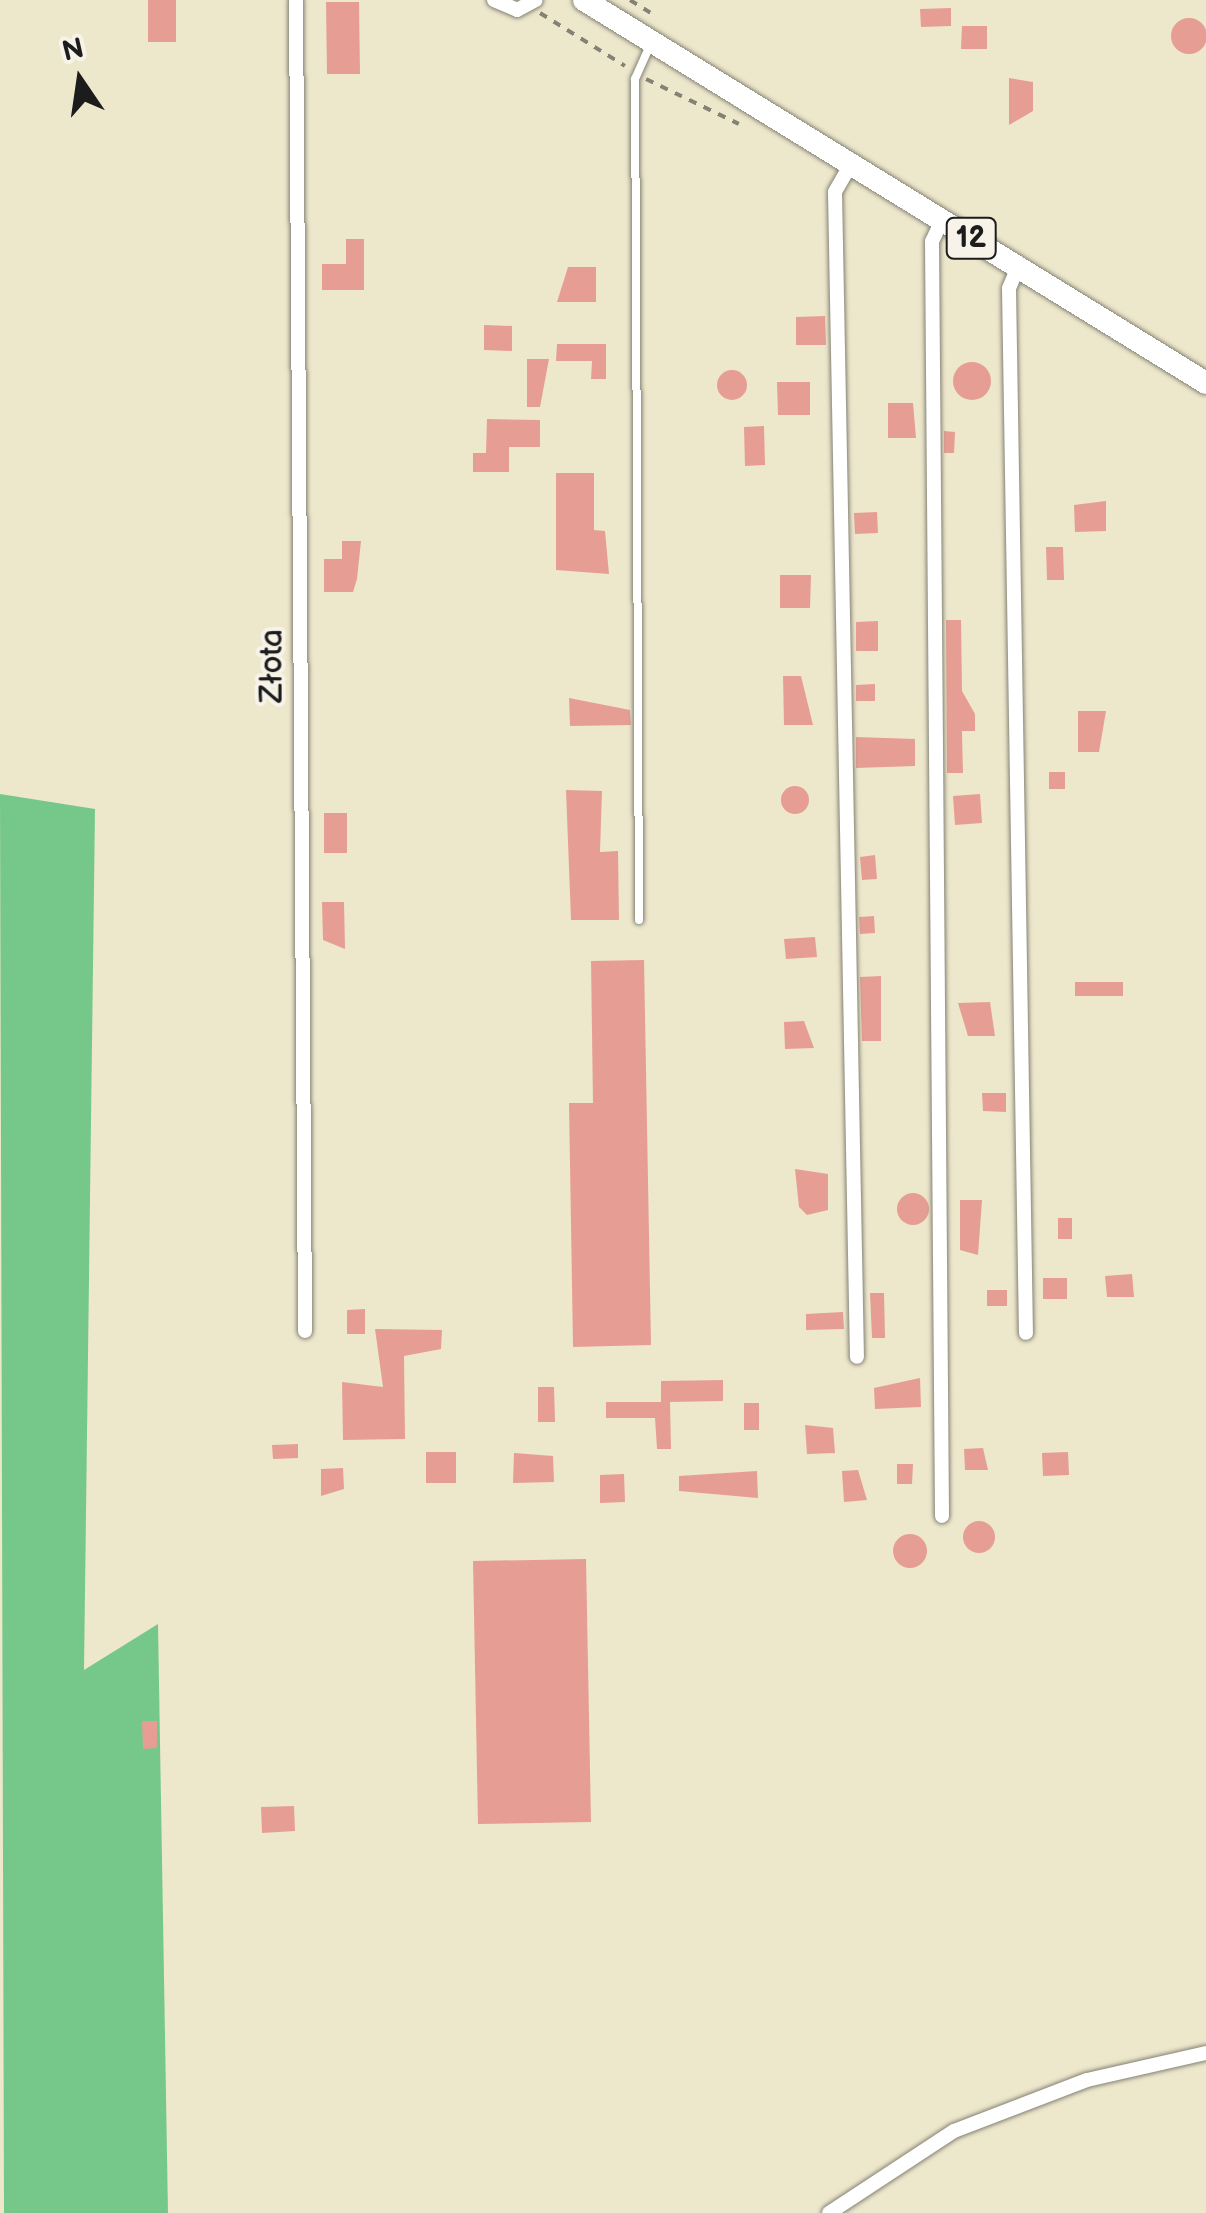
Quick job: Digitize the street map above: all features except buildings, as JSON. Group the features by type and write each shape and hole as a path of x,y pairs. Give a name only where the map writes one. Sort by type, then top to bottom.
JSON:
{"main road":[{"name":"12","path":"584,0 1206,383"}],"street":[{"name":"Złota","path":"296,0 305,1331"},
{"path":"494,0 517,10 536,0"},
{"path":"851,164 836,192 857,1357"},
{"path":"942,220 932,280 942,1516"},
{"path":"1018,267 1009,288 1026,1333"},
{"path":"829,2213 954,2130 1087,2080 1206,2053"}],"lane":[{"path":"639,920 635,79 652,41"}],"path":[{"path":"630,0 656,16"}],"green space":[{"path":"0,794 95,809 84,1670 158,1624 168,2213 4,2213"}]}
